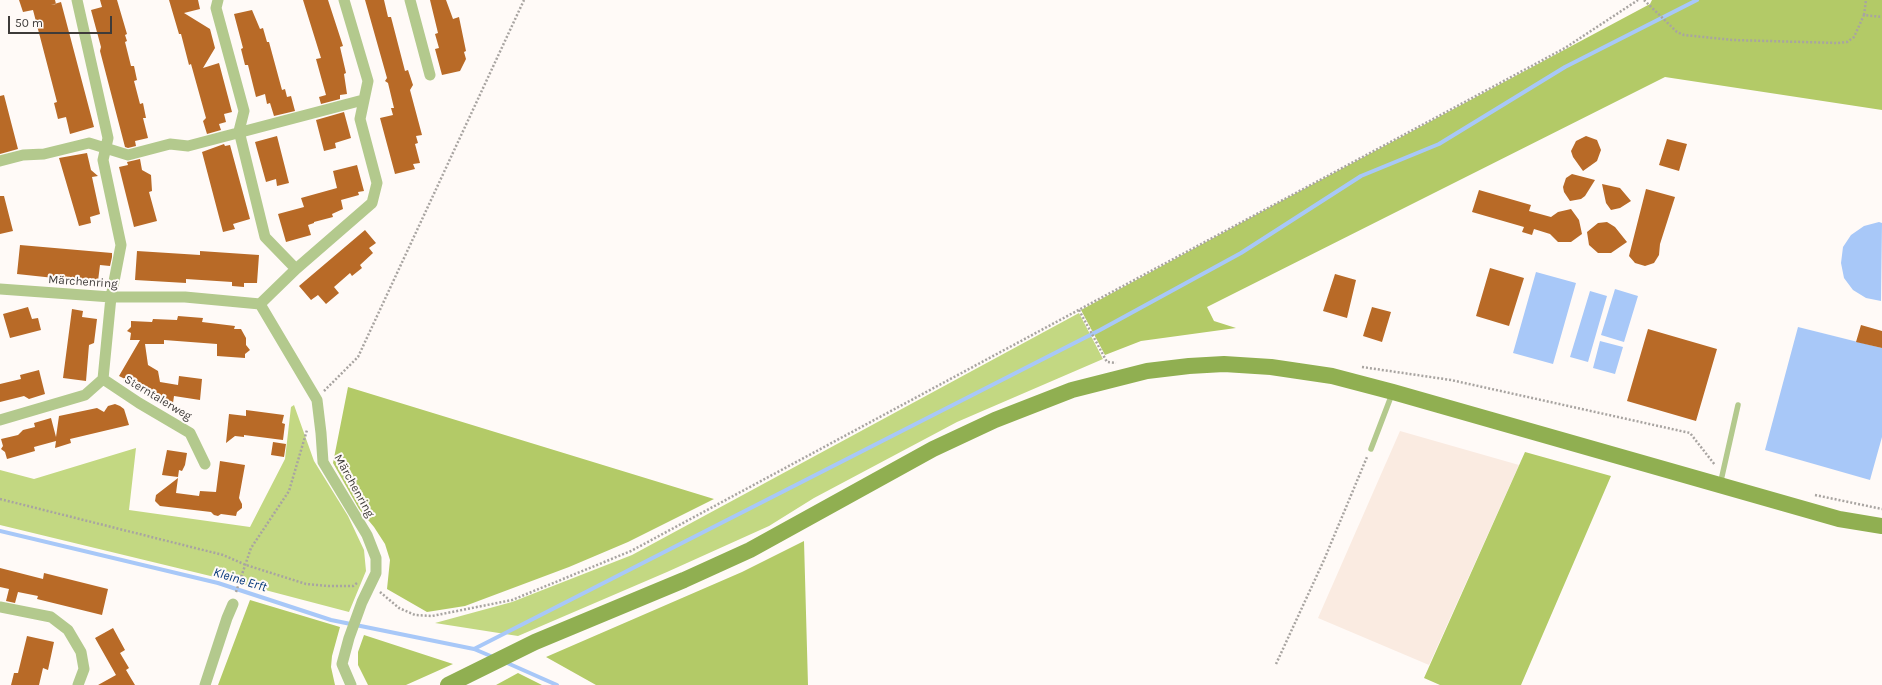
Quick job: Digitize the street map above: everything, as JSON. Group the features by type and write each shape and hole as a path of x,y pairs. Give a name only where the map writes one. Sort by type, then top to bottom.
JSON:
{"street":[{"path":"0,420 85,395 103,379 111,297 121,245 103,160 108,138 77,0"},
{"path":"218,0 216,8 244,111 239,131 266,237 296,269"},
{"path":"260,304 296,269 372,203 377,183 360,119 368,81 344,0"},
{"path":"410,0 430,75"},
{"path":"0,161 24,155 44,154 89,144 128,155 170,144 188,146 239,131 364,100"},
{"name":"Märchenring","path":"0,289 111,297 185,297 260,304 317,400 322,433 323,462 372,545 376,558 376,573 362,602 349,638 342,664 351,685"},
{"path":"448,685 535,642 684,580 750,550 933,449 995,420 1072,390 1148,372 1224,364 1301,371 1332,376 1838,519 1882,526"},
{"name":"Sterntalerweg","path":"103,379 139,403 190,433 205,464"},
{"path":"205,685 234,599"},
{"path":"0,606 51,617 68,630 81,652 84,669 78,685"}],"lane":[{"path":"1370,449 1393,392"},
{"path":"1720,485 1738,405"}],"path":[{"path":"317,400 326,388 343,374 358,357 524,0"},
{"path":"0,499 223,555 246,565 306,584 353,586 363,579 373,580 378,591 399,608 415,614 432,616 512,600 631,551 1565,48 1638,0"},
{"path":"1644,0 1677,32 1691,36 1733,40 1838,43 1847,42 1854,37 1864,16 1866,0"},
{"path":"1864,16 1882,16"},
{"path":"1079,310 1107,362"},
{"path":"234,599 252,548 289,491 310,423"},
{"path":"1276,664 1324,560 1370,449"}],"shaded area":[{"path":"1400,431 1519,465 1429,665 1318,618"}],"green space":[{"path":"1652,0 1882,0 1882,110 1665,77 1207,307 1214,321 1236,328 1141,341 1105,355 1081,310 1650,4"},
{"path":"1079,313 1103,359 957,422 814,498 769,526 518,636 435,623 512,602 632,555"},
{"path":"348,387 714,499 628,542 569,567 465,606 427,612 387,589 390,560 385,544 374,527 359,509 333,463"},
{"path":"294,405 314,461 348,516 364,550 366,571 349,612 227,580 0,525 0,470 34,479 136,448 129,510 250,527 285,459 291,407"},
{"path":"1525,452 1611,476 1521,685 1440,685 1424,678"},
{"path":"804,541 808,685 596,685 546,657 742,572"},
{"path":"250,600 340,627 332,656 331,667 335,685 218,685"},
{"path":"364,635 453,664 406,685 368,685 358,665 358,652"},
{"path":"518,673 542,685 496,685"}],"water":[{"path":"1879,222 1882,223 1881,301 1866,298 1853,290 1844,278 1841,263 1843,247 1851,235 1864,226"},
{"path":"1536,272 1576,283 1553,364 1513,353"},
{"path":"1615,289 1638,296 1624,342 1601,335"},
{"path":"1590,291 1607,296 1588,362 1570,357"},
{"path":"1798,327 1882,348 1882,437 1870,480 1765,450"},
{"path":"1600,341 1623,347 1615,374 1593,368"}],"building":[{"path":"19,0 55,0 56,4 61,2 94,127 70,134 66,117 58,119 54,103 57,102 33,10 23,12"},
{"path":"100,0 117,0 127,34 125,35 127,41 125,42 131,66 134,66 137,80 134,81 140,104 143,103 146,118 143,118 148,138 135,141 136,146 128,148 125,147 91,10 102,7"},
{"path":"169,0 198,0 200,9 184,13 210,29 215,48 203,68 219,63 232,112 224,114 226,122 219,124 221,130 207,134 203,121 206,118 191,64 189,65 181,34 179,34"},
{"path":"303,0 328,0 343,46 340,47 346,73 344,74 347,94 340,95 340,99 321,104 319,97 326,95 316,59 321,58"},
{"path":"365,0 384,0 388,17 391,17 405,71 408,70 413,85 410,90 422,135 416,136 418,143 415,144 420,163 413,164 415,169 395,174 380,118 393,115 391,108 394,108 388,83 385,81 387,78"},
{"path":"430,0 446,0 453,19 459,17 466,51 464,52 466,59 460,71 442,75 435,49 439,48 435,34 438,33"},
{"path":"252,10 260,29 263,28 267,42 269,42 282,90 285,89 287,97 291,96 295,111 274,116 270,103 267,104 265,94 256,97 248,65 245,65 241,49 243,48 234,14"},
{"path":"4,95 18,149 0,154 0,96"},
{"path":"344,112 351,138 335,143 336,148 324,151 316,120"},
{"path":"277,136 289,183 277,186 276,179 266,182 255,142"},
{"path":"1586,136 1597,140 1601,150 1597,161 1583,171 1573,157 1571,151 1576,141"},
{"path":"1667,139 1687,144 1679,171 1659,165"},
{"path":"224,144 225,146 230,145 250,219 233,224 235,229 223,232 202,152"},
{"path":"87,153 91,170 98,176 92,177 100,214 90,217 91,223 79,226 59,158"},
{"path":"140,159 142,170 151,175 152,191 149,192 157,221 134,227 119,167 128,165 127,162"},
{"path":"357,165 364,191 358,192 359,195 341,200 343,209 332,214 333,217 308,225 311,235 286,242 278,214 304,207 301,198 337,188 333,171"},
{"path":"1572,174 1595,180 1585,196 1581,199 1570,201 1564,192 1563,187 1566,178"},
{"path":"1602,184 1620,188 1631,201 1620,208 1611,210 1606,203"},
{"path":"1646,189 1675,197 1660,244 1659,255 1654,263 1645,266 1635,263 1629,256"},
{"path":"1479,190 1531,205 1529,211 1551,217 1558,212 1571,209 1579,220 1582,234 1571,242 1558,242 1550,234 1534,229 1532,235 1522,232 1524,227 1472,212"},
{"path":"0,196 4,196 13,231 0,234"},
{"path":"1607,222 1615,227 1627,242 1611,253 1598,253 1589,245 1587,232 1598,223"},
{"path":"365,230 376,243 369,248 373,253 360,265 362,268 352,276 350,273 334,287 339,293 326,304 318,295 311,300 299,286"},
{"path":"20,245 112,253 112,257 110,266 100,265 98,281 17,274"},
{"path":"137,251 200,255 200,251 259,255 257,283 244,283 244,287 232,286 232,282 186,279 186,283 135,280"},
{"path":"1490,268 1524,278 1509,326 1476,316"},
{"path":"1335,274 1356,280 1347,318 1323,311"},
{"path":"28,307 32,319 38,318 41,330 10,338 3,314"},
{"path":"1372,307 1391,312 1382,342 1363,336"},
{"path":"72,309 83,311 82,317 97,319 94,343 89,345 86,381 63,378"},
{"path":"178,316 203,318 202,322 235,326 234,329 241,329 246,338 246,345 250,350 245,354 245,358 217,356 217,344 164,340 164,344 145,344 148,365 158,371 160,382 178,385 179,376 202,379 200,400 174,396 173,403 161,401 123,381 125,379 119,376 140,340 130,340 131,333 127,331 131,327 131,321 152,322 153,319 177,320"},
{"path":"1861,325 1882,331 1882,348 1856,342"},
{"path":"1648,329 1717,349 1696,421 1627,401"},
{"path":"39,370 45,394 29,399 24,396 0,402 0,384 21,379 20,375"},
{"path":"115,404 124,409 129,425 70,439 71,443 55,448 56,441 34,447 35,451 7,459 5,452 1,449 3,446 1,439 18,435 23,430 35,427 34,423 51,418 56,437 59,416 97,408 104,412 108,406"},
{"path":"246,410 284,415 282,423 285,424 283,440 244,435 244,437 235,436 226,443 229,414 246,416"},
{"path":"273,442 286,444 284,457 271,455"},
{"path":"167,450 187,453 185,465 182,471 179,470 178,477 162,475"},
{"path":"220,461 245,465 239,498 242,508 237,512 236,516 221,514 218,516 211,512 160,506 155,501 156,495 178,478 176,493 199,496 200,491 216,492"},
{"path":"0,568 43,579 44,573 108,589 102,615 37,599 38,596 18,592 15,603 6,601 9,589 0,587"},
{"path":"113,628 125,650 120,653 129,668 126,670 135,685 98,685 116,675 95,638"},
{"path":"27,636 54,642 48,670 43,668 39,685 11,685 14,673 18,673"}],"waterway":[{"path":"474,649 1100,330 1241,253 1361,176 1439,144 1565,67 1697,0"},
{"name":"Kleine Erft","path":"0,531 218,583 331,620 474,649 493,657"},
{"path":"505,662 557,685"}]}
